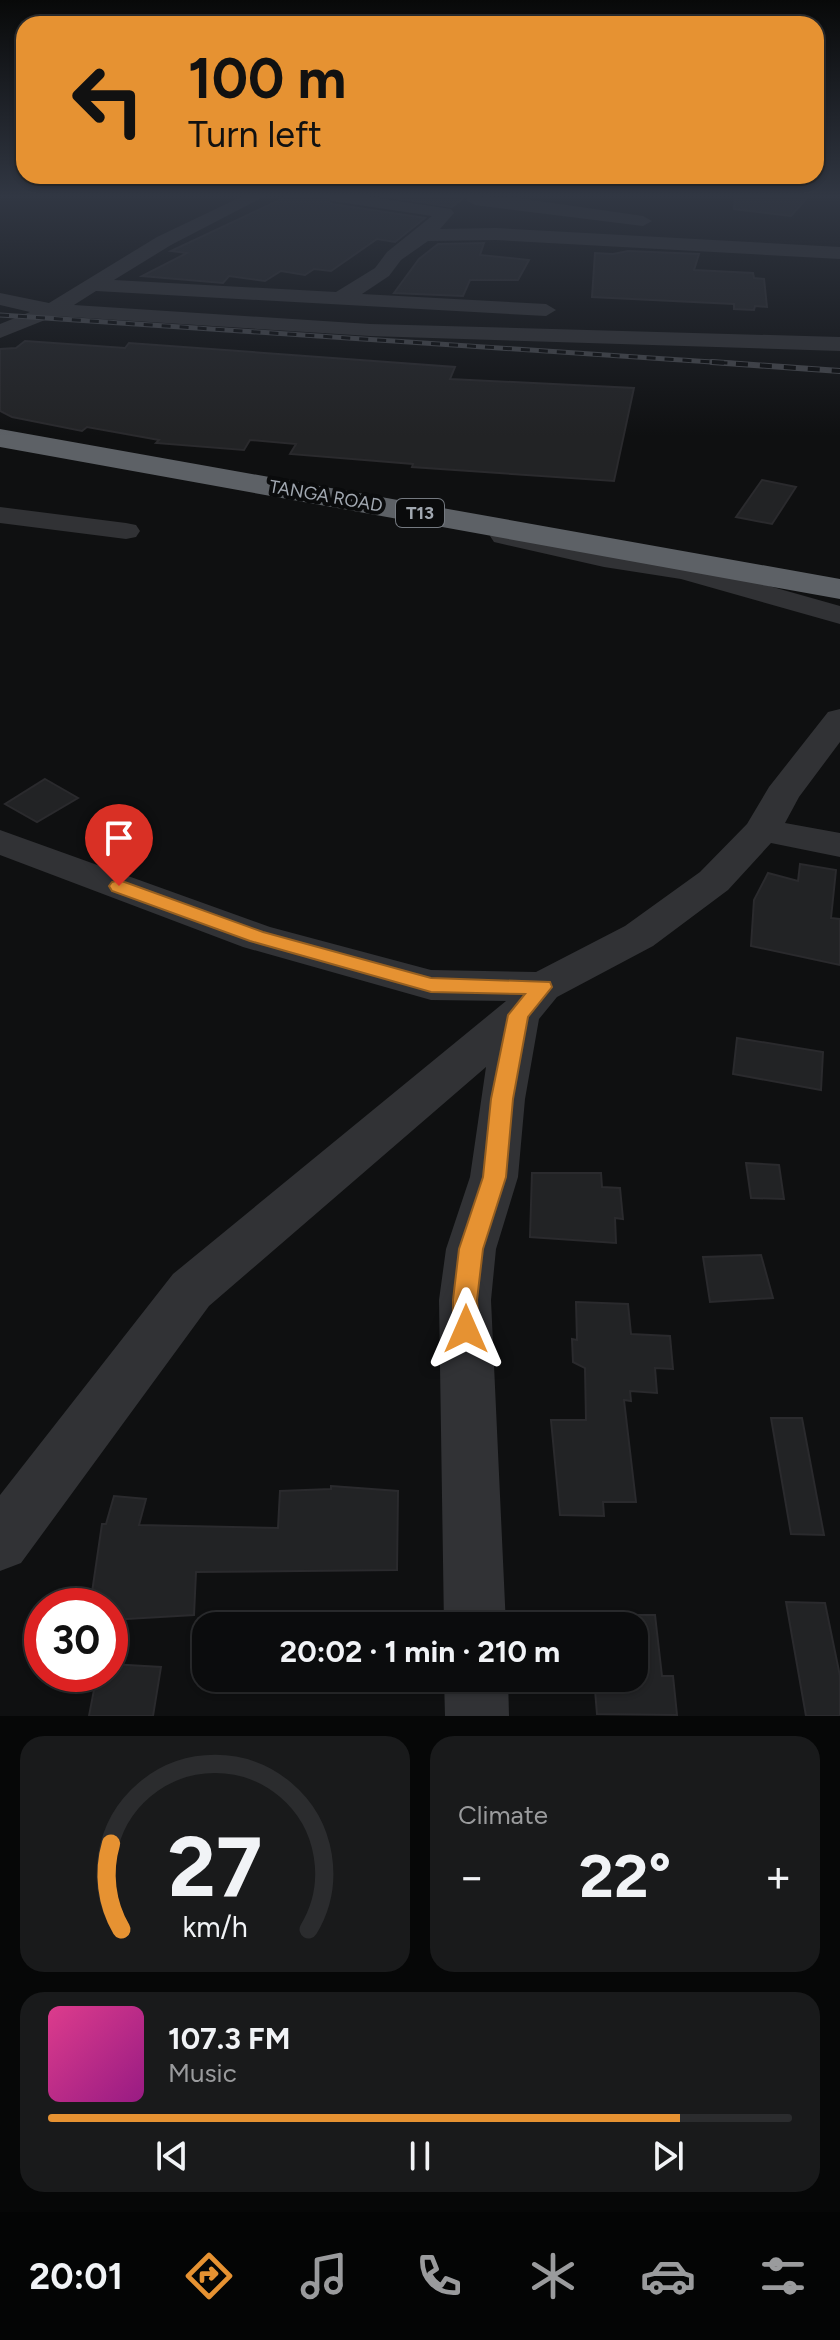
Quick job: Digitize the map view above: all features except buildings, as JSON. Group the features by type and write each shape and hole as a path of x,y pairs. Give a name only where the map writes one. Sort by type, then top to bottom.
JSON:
{"highway":[{"name":"TANGA ROAD","path":"0,438 840,589"}],"street":[{"path":"0,332 52,310 106,276"},
{"path":"338,300 376,276"},
{"path":"91,285 575,312"},
{"path":"0,299 52,310 370,330 840,344"},
{"path":"669,317 840,332"},
{"path":"408,511 604,558 684,571 840,615"},
{"path":"0,515 126,531"},
{"path":"0,1542 191,1290 530,1001 639,936 714,881 762,830 782,795 840,719"},
{"path":"762,830 840,845"},
{"path":"0,842 257,937 431,985 530,1001"},
{"path":"475,1612 465,1300 471,1249 494,1177 502,1099 530,1001"},
{"path":"476,1692 477,1716"}],"railway":[{"path":"0,315 716,362"},
{"path":"712,362 716,362"},
{"path":"716,362 742,364"},
{"path":"716,362 840,371"}],"route":[{"path":"119,886 257,937 431,985 542,987 518,1015 502,1099 494,1177 471,1249 465,1300 466,1329"}]}
